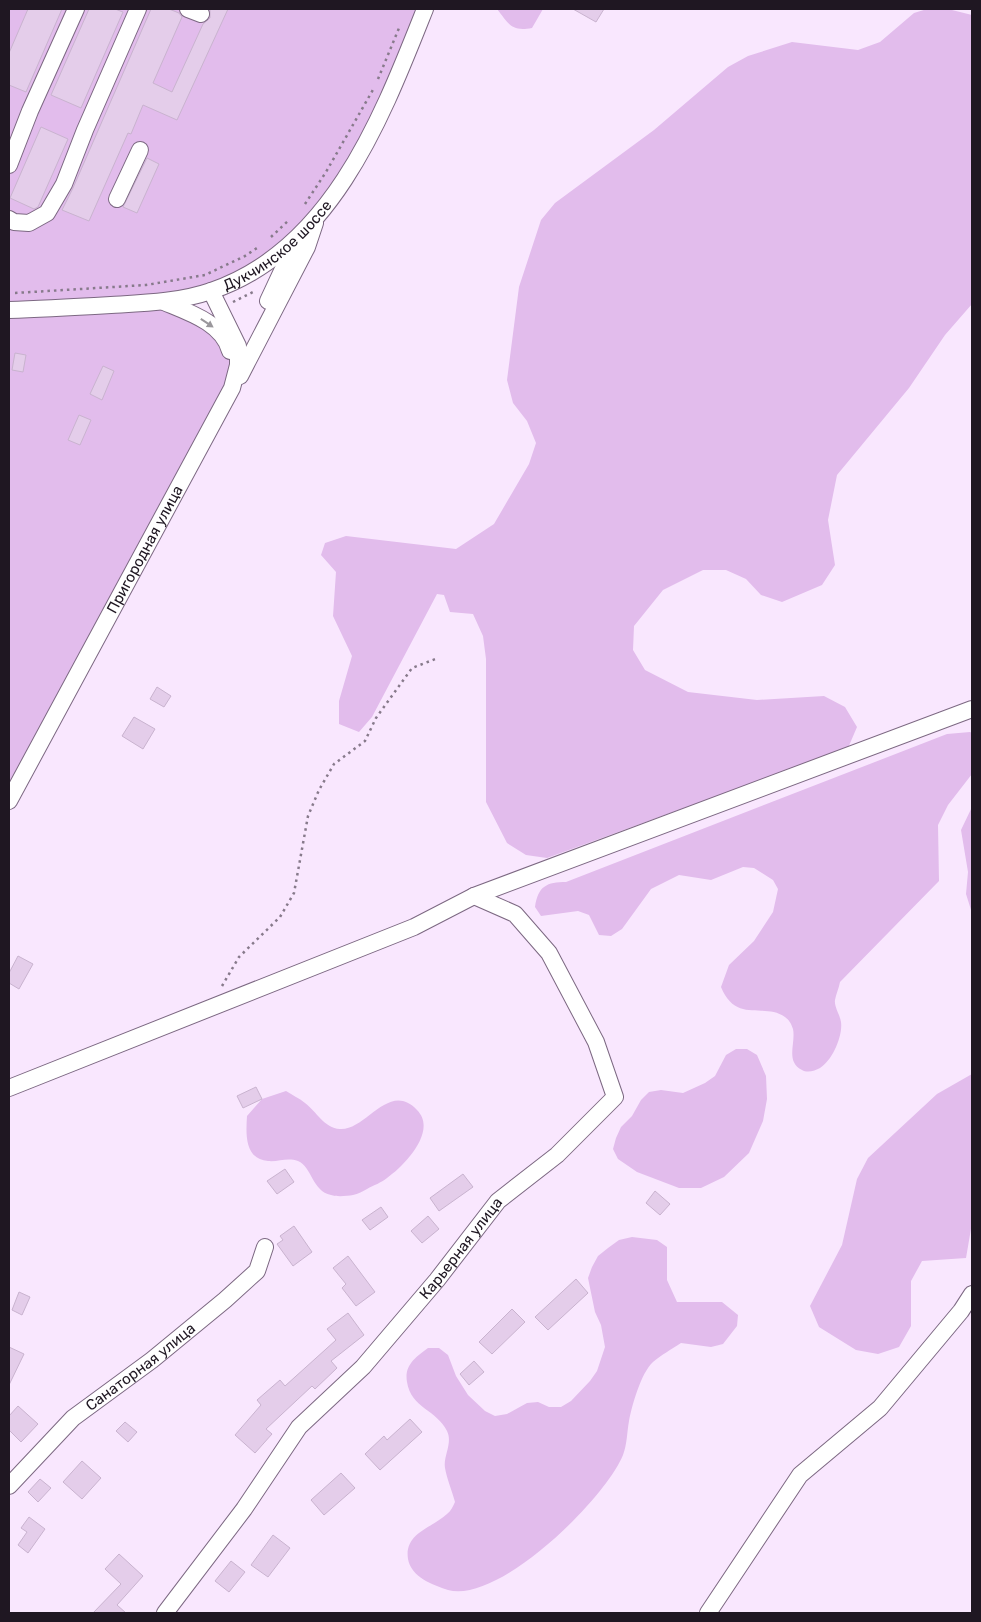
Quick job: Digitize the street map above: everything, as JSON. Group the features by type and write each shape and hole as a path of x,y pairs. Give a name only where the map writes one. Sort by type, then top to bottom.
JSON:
{"street":[{"path":"9,165 76,9"},
{"path":"9,219 14,222 29,223 47,213 64,184 85,130 138,9"},
{"name":"Дукчинское шоссе","path":"9,310 164,302 211,292 236,281 260,267 297,238 316,219 343,181 396,83 425,9"},
{"path":"117,198 140,150"},
{"path":"232,388 263,333 307,247 316,219"},
{"path":"232,388 256,328 297,238"},
{"name":"Пригородная улица","path":"9,801 232,388 238,365 238,346 211,292"},
{"path":"164,302 206,321 224,338 229,347 232,362 232,388"},
{"path":"9,1088 414,927 474,896 972,709"},
{"name":"Карьерная улица","path":"166,1613 244,1509 299,1427 363,1367 437,1280 498,1201 556,1155 615,1097 596,1042 549,953 515,914 474,896"},
{"name":"Санаторная улица","path":"9,1486 73,1418 152,1360 257,1271 265,1247"},
{"path":"708,1613 800,1474 880,1408 961,1311 972,1294"}],"path":[{"path":"303,208 374,88 400,26"},
{"path":"269,240 289,220"},
{"path":"9,293 146,285 205,275 245,256 261,245"},
{"path":"218,307 247,296 262,286"},
{"path":"225,1002 221,988 239,957 280,917 294,893 308,816 334,764 366,741 376,718 412,668 438,658"}],"shaded area":[{"path":"9,9 423,9 389,95 316,219 279,252 184,298 229,347 232,388 9,801"},
{"path":"497,9 543,9 532,28 519,29 511,26"},
{"path":"927,9 948,9 972,15 972,304 945,335 909,388 837,475 828,520 835,565 822,585 782,602 761,595 746,579 726,570 703,570 663,590 634,626 633,650 645,670 688,692 757,700 824,696 845,707 857,727 848,748 547,858 526,855 507,843 486,802 486,659 483,636 473,614 450,612 444,595 437,594 372,717 359,732 339,724 339,701 352,656 333,616 336,572 321,555 325,543 346,536 456,549 494,524 529,464 536,443 527,421 513,403 507,380 519,287 541,220 555,203 654,130 728,67 748,56 792,42 858,50 880,42 914,13"},
{"path":"972,733 972,774 948,805 938,825 939,881 840,982 835,1005 841,1022 840,1034 829,1060 816,1070 804,1071 794,1062 792,1057 793,1029 786,1018 768,1011 742,1009 734,1005 727,998 721,987 729,965 754,941 773,912 778,889 773,880 754,868 743,867 711,880 679,875 651,889 622,929 611,936 599,935 589,915 578,911 541,916 535,907 538,894 549,884 566,882 947,734"},
{"path":"972,807 972,913 966,894 968,872 961,830"},
{"path":"736,1049 747,1049 757,1055 766,1076 767,1099 763,1121 749,1153 724,1177 701,1188 679,1188 637,1172 618,1159 613,1149 621,1127 632,1116 641,1100 649,1092 661,1090 683,1093 705,1083 715,1076 726,1055"},
{"path":"972,1074 972,1223 966,1258 922,1261 911,1281 911,1326 899,1347 878,1354 856,1350 819,1327 810,1306 842,1245 857,1179 868,1158 937,1094"},
{"path":"286,1091 305,1103 329,1126 340,1129 350,1128 387,1103 407,1102 417,1110 422,1118 424,1128 421,1138 410,1157 382,1181 355,1195 336,1196 325,1193 316,1184 303,1164 290,1159 268,1161 260,1159 254,1156 248,1144 247,1116 262,1099"},
{"path":"632,1237 657,1240 667,1247 667,1280 677,1302 722,1302 738,1315 737,1326 723,1344 711,1347 681,1343 653,1362 645,1374 630,1414 623,1455 595,1497 548,1544 521,1565 494,1581 469,1590 448,1590 424,1579 413,1571 410,1565 408,1550 410,1543 420,1532 448,1513 455,1502 445,1468 449,1436 443,1424 419,1403 409,1391 407,1371 409,1366 415,1358 428,1348 439,1348 448,1355 456,1376 468,1395 485,1411 495,1416 507,1414 527,1403 538,1402 549,1407 561,1407 571,1401 590,1381 597,1371 605,1347 588,1278 592,1267 598,1256 608,1248 619,1240"}],"building":[{"path":"28,9 62,9 26,92 9,85 9,53"},
{"path":"89,9 115,9 123,12 81,108 51,95"},
{"path":"151,9 169,9 179,13 182,17 153,83 172,92 203,24 210,18 210,9 228,9 177,120 143,105 131,134 128,133 89,221 62,210"},
{"path":"573,9 604,9 596,22"},
{"path":"41,127 68,139 38,207 34,209 10,198"},
{"path":"147,158 159,164 137,213 123,207"},
{"path":"15,353 26,355 23,372 12,370"},
{"path":"103,366 114,371 102,400 90,394"},
{"path":"79,415 91,420 80,445 68,440"},
{"path":"157,687 171,696 164,707 150,699"},
{"path":"134,717 155,729 143,749 122,736"},
{"path":"18,956 33,964 19,989 9,983 9,973"},
{"path":"256,1087 262,1099 243,1108 237,1096"},
{"path":"285,1169 294,1182 277,1194 267,1181"},
{"path":"463,1174 473,1187 439,1211 430,1198"},
{"path":"655,1191 670,1204 660,1215 646,1203"},
{"path":"381,1207 388,1217 370,1230 362,1220"},
{"path":"428,1216 439,1229 422,1243 411,1231"},
{"path":"294,1226 312,1252 293,1266 277,1244 283,1240 280,1236"},
{"path":"348,1256 375,1292 356,1306 342,1288 346,1284 333,1268"},
{"path":"576,1279 588,1293 548,1330 535,1317"},
{"path":"19,1292 30,1297 22,1315 12,1310"},
{"path":"512,1309 525,1322 492,1354 479,1342"},
{"path":"348,1313 364,1335 331,1361 337,1368 315,1389 312,1386 266,1429 272,1434 255,1453 235,1435 261,1405 257,1400 280,1380 285,1386 336,1340 327,1329"},
{"path":"9,1347 24,1354 9,1385"},
{"path":"474,1361 484,1372 469,1385 460,1374"},
{"path":"18,1406 38,1424 21,1442 9,1430 9,1416"},
{"path":"410,1419 422,1432 380,1470 365,1454 384,1436 387,1440"},
{"path":"125,1422 137,1432 128,1442 116,1431"},
{"path":"82,1461 101,1478 82,1499 63,1482"},
{"path":"341,1473 355,1488 324,1515 311,1500"},
{"path":"40,1479 51,1488 38,1502 28,1492"},
{"path":"29,1517 45,1529 28,1553 18,1545 27,1532 21,1528"},
{"path":"273,1535 290,1548 268,1577 251,1565"},
{"path":"119,1554 143,1576 117,1605 126,1613 93,1613 121,1584 105,1569"},
{"path":"231,1561 245,1572 229,1592 215,1581"}]}
